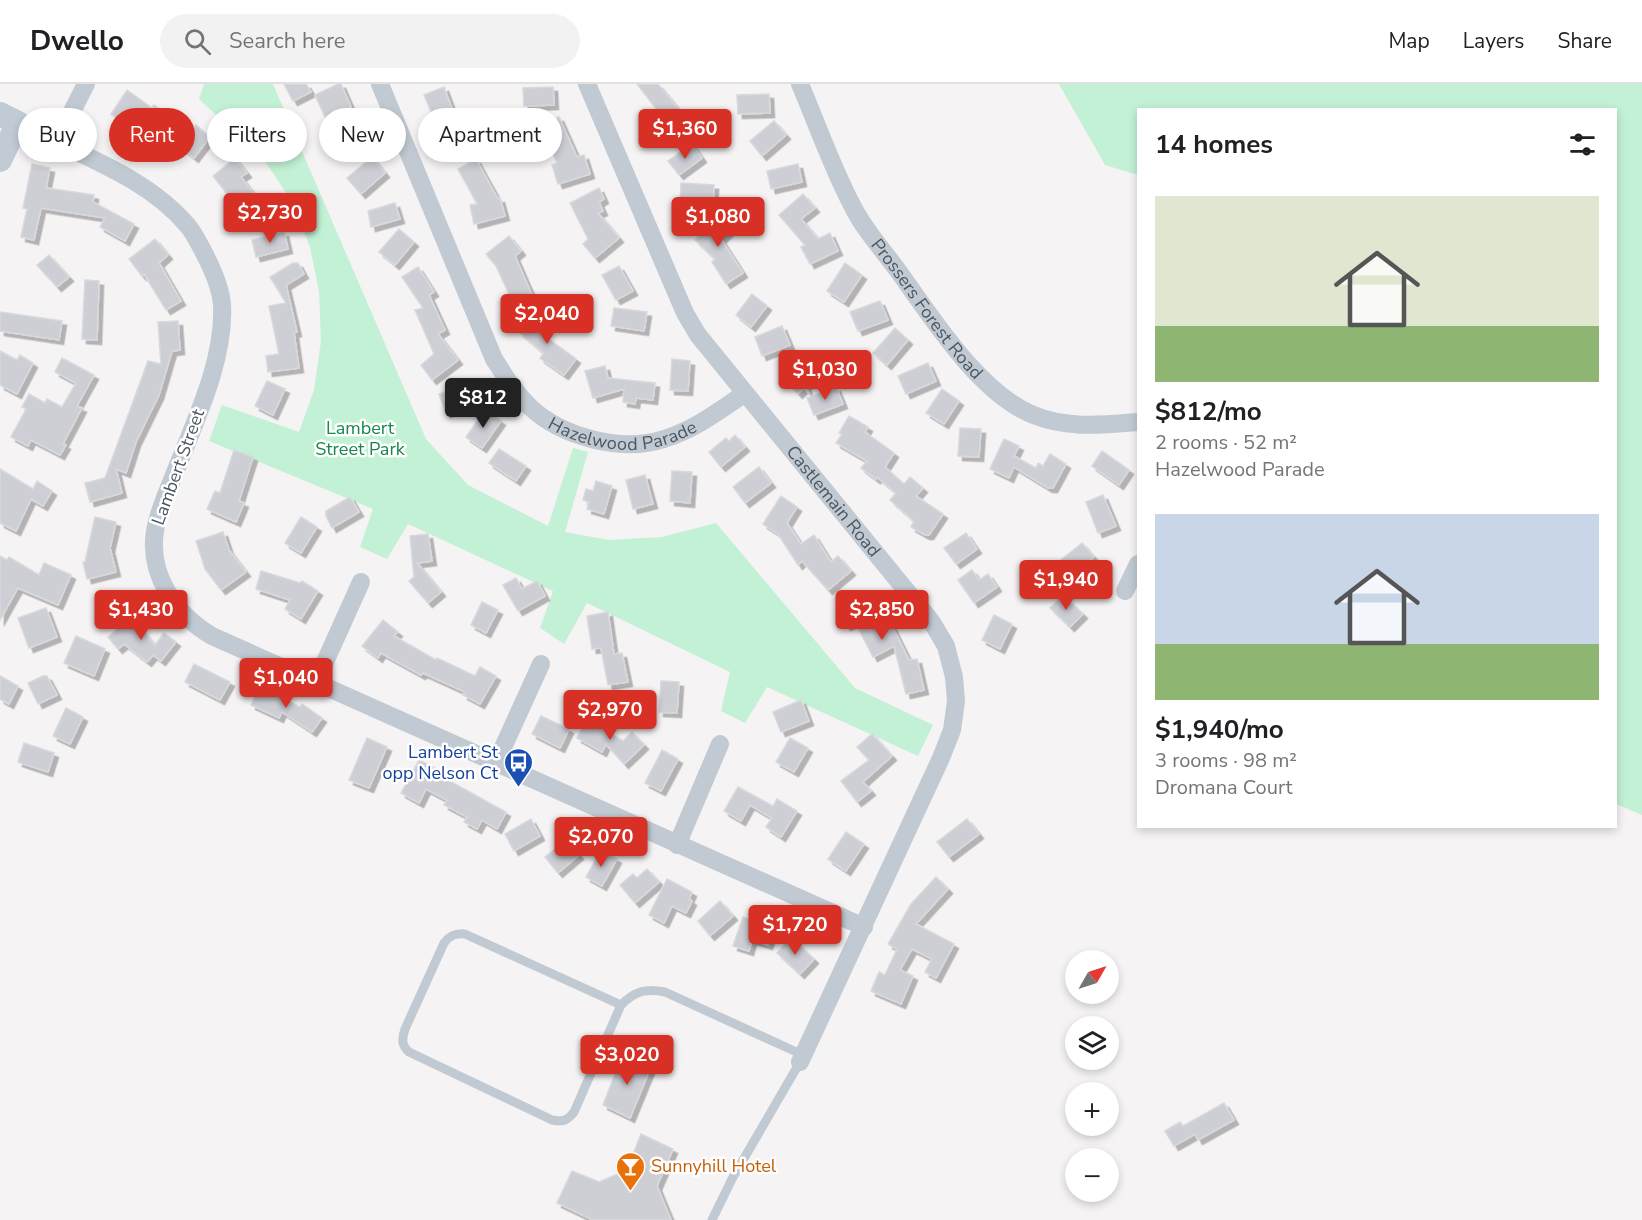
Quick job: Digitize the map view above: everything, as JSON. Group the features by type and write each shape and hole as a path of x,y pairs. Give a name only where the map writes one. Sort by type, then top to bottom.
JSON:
{"street":[{"path":"74,108 86,84"},
{"name":"Hazelwood Parade","path":"380,84 494,359 509,382 531,408 557,426 586,439 637,443 662,440 687,430 744,394"},
{"name":"Castlemain Road","path":"587,84 685,313 698,335 931,621 946,646 954,677 956,701 952,730 864,927 801,1058"},
{"name":"Prossers Forest Road","path":"800,84 845,191 860,219 943,333 975,370 1017,406 1046,419 1080,426 1137,422"},
{"path":"0,160 9,118"},
{"name":"Lambert Street","path":"97,162 131,178 160,197 190,227 210,263 222,303 220,341 207,386 163,503 155,531 156,557 161,581 175,606 197,627 212,636 864,927"},
{"path":"1125,591 1137,566"},
{"path":"316,682 361,582"},
{"path":"496,763 540,664"},
{"path":"677,845 720,744"}],"lane":[{"path":"621,1005 465,934 459,934 448,937 444,943 405,1029 402,1041 409,1052 562,1122 574,1112 621,1005 640,991 665,992 801,1058 732,1179 712,1220"}],"green space":[{"name":"Lambert Street Park","path":"204,84 273,84 283,108 209,108 199,99"},
{"path":"1059,84 1642,84 1642,815 1617,804 1617,108 1137,108 1137,175 1105,165"},
{"name":"Lambert Street Park","path":"265,162 307,162 426,439 468,485 548,526 573,448 588,452 565,532 609,540 662,537 716,523 855,688 933,725 918,756 767,687 745,723 721,711 730,672 587,603 564,644 540,628 553,591 408,524 387,559 360,547 373,509 209,441 222,405 299,432 314,390 321,341 319,291 310,247 293,203"}],"building":[{"path":"284,84 306,84 311,92 293,101"},
{"path":"341,84 351,107 321,108 315,95"},
{"path":"637,84 658,84 686,118 662,138 650,124 658,117 654,112 657,110"},
{"path":"444,87 452,108 430,108 424,95"},
{"path":"553,87 554,105 524,106 523,88"},
{"path":"127,90 152,108 115,108"},
{"path":"769,94 770,113 738,114 737,95"},
{"path":"774,121 786,135 762,156 750,141"},
{"path":"562,124 577,157 584,155 590,174 558,184 552,165 562,162"},
{"path":"196,125 207,134 207,141 195,157"},
{"path":"692,144 702,158 679,175 668,161"},
{"path":"230,162 238,162 247,173 241,177 263,205 241,223 230,209 236,205 213,176"},
{"path":"366,162 376,162 385,173 361,194 347,178"},
{"path":"471,162 478,162 498,199 500,198 505,216 474,224 470,205 477,204 458,169"},
{"path":"32,164 50,168 46,188 94,195 93,202 134,224 125,241 100,227 105,218 41,208 34,240 21,237 27,209 23,208"},
{"path":"798,164 802,182 771,189 767,171"},
{"path":"681,183 714,185 713,205 680,203"},
{"path":"599,188 604,199 599,202 603,211 598,213 619,238 595,258 583,244 588,239 570,203"},
{"path":"803,194 815,208 801,219 818,239 830,233 838,251 810,264 801,247 805,245 779,215"},
{"path":"395,203 400,219 371,227 368,211"},
{"path":"713,213 730,230 721,239 743,273 726,284 712,262 715,259 695,240 702,233 697,228"},
{"path":"399,229 414,242 395,265 379,252"},
{"path":"284,232 288,249 256,257 252,240"},
{"path":"509,236 521,251 515,256 532,295 513,303 496,266 486,254"},
{"path":"155,239 168,255 159,263 181,301 166,310 144,274 142,276 129,259"},
{"path":"49,255 69,277 57,287 37,265"},
{"path":"293,263 298,263 304,274 286,285 297,332 294,333 299,368 268,372 266,356 279,354 269,306 286,303 270,277"},
{"path":"845,263 862,275 844,302 827,291"},
{"path":"619,266 633,291 616,300 602,275"},
{"path":"418,267 434,292 429,295 445,330 438,334 458,360 432,380 421,365 434,354 415,310 423,308 402,277"},
{"path":"85,280 99,281 97,340 82,339"},
{"path":"752,294 767,306 751,327 736,315"},
{"path":"880,301 888,320 858,331 850,312"},
{"path":"614,308 647,312 644,331 611,326"},
{"path":"0,312 62,321 59,340 0,331"},
{"path":"536,313 550,325 542,334 576,359 564,375 540,358 544,353 519,332"},
{"path":"178,321 180,350 172,351 159,395 136,442 126,473 116,469 122,493 90,502 85,483 105,478 148,361 161,364 158,322"},
{"path":"782,326 790,345 762,356 755,337"},
{"path":"895,328 908,340 887,365 873,353"},
{"path":"0,351 17,360 20,355 33,363 17,394 0,385"},
{"path":"804,355 820,371 806,386 810,395 804,388 798,394 786,381 791,376 785,370 795,358 797,362"},
{"path":"62,358 94,375 77,406 82,408 63,444 66,445 60,455 31,440 28,446 11,437 26,409 22,407 29,394 45,403 47,399 62,407 76,383 55,372"},
{"path":"672,359 690,361 688,391 670,390"},
{"path":"928,363 936,381 906,394 898,376"},
{"path":"605,366 608,378 655,383 653,400 636,398 635,404 623,402 624,389 593,398 585,371"},
{"path":"267,381 285,389 273,415 255,406"},
{"path":"468,384 474,403 446,413 439,394"},
{"path":"836,387 843,404 814,415 807,398"},
{"path":"942,389 959,401 944,424 926,413"},
{"path":"485,410 501,421 482,448 466,437"},
{"path":"849,416 868,427 865,432 894,453 885,467 904,484 910,477 923,488 916,496 943,514 929,535 911,527 914,521 890,500 896,493 877,477 876,479 861,468 867,461 836,443"},
{"path":"960,428 981,429 979,457 958,456"},
{"path":"735,435 745,447 721,467 709,452 726,438 729,441"},
{"path":"1004,439 1019,446 1014,456 1036,468 1038,463 1043,466 1050,454 1066,464 1053,488 1048,488 1014,467 1009,478 990,469"},
{"path":"499,449 526,466 516,481 489,463"},
{"path":"234,450 253,457 239,501 244,503 236,522 207,509 215,491 220,493"},
{"path":"1102,451 1129,470 1119,485 1092,466"},
{"path":"759,467 771,483 745,503 733,487"},
{"path":"0,469 33,489 37,481 52,491 43,506 31,499 16,531 0,523"},
{"path":"672,471 692,472 690,503 670,501"},
{"path":"645,475 653,504 633,509 626,480"},
{"path":"596,481 612,486 604,514 587,509 589,502 583,500 586,489 593,491"},
{"path":"1103,495 1116,526 1098,533 1086,502"},
{"path":"781,496 797,507 787,523 801,544 814,535 831,562 838,556 851,571 828,590 802,561 798,565 778,534 763,524"},
{"path":"350,497 359,512 332,528 326,511"},
{"path":"95,517 116,522 110,548 116,572 87,579 83,562 85,562"},
{"path":"301,517 317,527 301,553 285,543"},
{"path":"223,532 229,550 246,572 221,590 205,569 196,541"},
{"path":"966,533 977,549 956,564 944,548"},
{"path":"428,534 432,561 417,563 441,592 428,603 409,581 414,577 410,536"},
{"path":"1082,543 1094,557 1069,577 1057,563"},
{"path":"0,556 7,560 9,557 39,575 44,563 71,575 58,605 18,588 0,620"},
{"path":"972,570 979,580 988,574 997,587 974,603 958,580"},
{"path":"261,571 300,583 302,581 318,591 301,619 285,609 290,600 256,589"},
{"path":"516,578 522,589 537,581 545,596 518,611 503,585"},
{"path":"864,595 880,629 891,624 909,660 917,659 924,690 906,694 894,646 873,657 855,622 846,626 838,608"},
{"path":"1063,595 1083,614 1070,627 1050,608"},
{"path":"482,602 498,610 486,633 471,625"},
{"path":"46,608 57,637 29,648 18,618"},
{"path":"608,612 614,654 622,653 628,682 608,685 601,648 592,649 587,616"},
{"path":"994,615 1012,624 1000,649 982,640"},
{"path":"131,617 155,645 164,633 176,642 161,661 153,655 147,662 124,644 118,649 108,637"},
{"path":"383,620 398,632 394,636 436,660 437,658 475,676 480,667 496,676 480,704 463,695 465,692 423,673 421,675 381,653 378,658 362,646"},
{"path":"76,636 105,649 94,676 64,663"},
{"path":"194,664 230,682 220,700 185,682"},
{"path":"0,676 18,686 9,704 0,699"},
{"path":"47,676 57,695 38,704 28,683"},
{"path":"661,681 679,682 677,713 659,712"},
{"path":"260,687 300,707 302,704 322,718 312,732 282,712 279,718 251,705"},
{"path":"801,700 809,721 781,732 773,712"},
{"path":"66,708 83,717 70,744 53,736"},
{"path":"541,716 569,729 560,748 532,734"},
{"path":"587,719 623,741 632,732 644,745 624,764 606,744 602,752 577,738"},
{"path":"872,734 892,756 863,782 871,791 857,802 841,781 869,760 857,747"},
{"path":"367,738 387,747 369,788 349,780"},
{"path":"790,738 808,748 794,772 776,762"},
{"path":"24,743 54,753 48,772 18,762"},
{"path":"662,750 678,759 661,791 645,783"},
{"path":"419,760 437,769 435,773 506,812 497,829 482,820 477,829 464,822 467,817 444,805 447,800 426,789 419,803 401,793"},
{"path":"738,787 773,806 777,799 797,811 781,837 766,827 772,818 750,805 741,821 724,811"},
{"path":"531,819 540,836 514,851 505,834"},
{"path":"967,819 979,834 949,857 937,842"},
{"path":"846,832 864,844 846,871 828,859"},
{"path":"566,840 579,855 558,873 545,857"},
{"path":"601,850 617,859 602,886 586,877"},
{"path":"647,869 659,882 635,903 620,885 633,874 637,878"},
{"path":"936,877 948,889 916,924 954,944 936,978 925,972 932,959 912,949 900,970 913,976 901,1004 871,991 879,972 885,975 897,949 888,944 911,904"},
{"path":"667,879 692,892 689,899 692,901 686,913 672,906 664,923 649,915"},
{"path":"720,901 733,916 710,936 698,921"},
{"path":"743,917 774,927 768,945 752,940 749,951 733,946"},
{"path":"791,937 814,959 800,974 777,953"},
{"path":"623,1054 651,1067 630,1118 603,1105"},
{"path":"1224,1103 1234,1120 1198,1140 1195,1134 1174,1146 1165,1131 1180,1122 1183,1126"},
{"path":"641,1134 673,1149 657,1186 671,1220 593,1220 557,1203 572,1171 599,1182 627,1170"}],"place":[{"name":"Lambert St opp Nelson Ct","path":"519,788"},
{"name":"Sunnyhill Hotel","path":"630,1192"}]}
